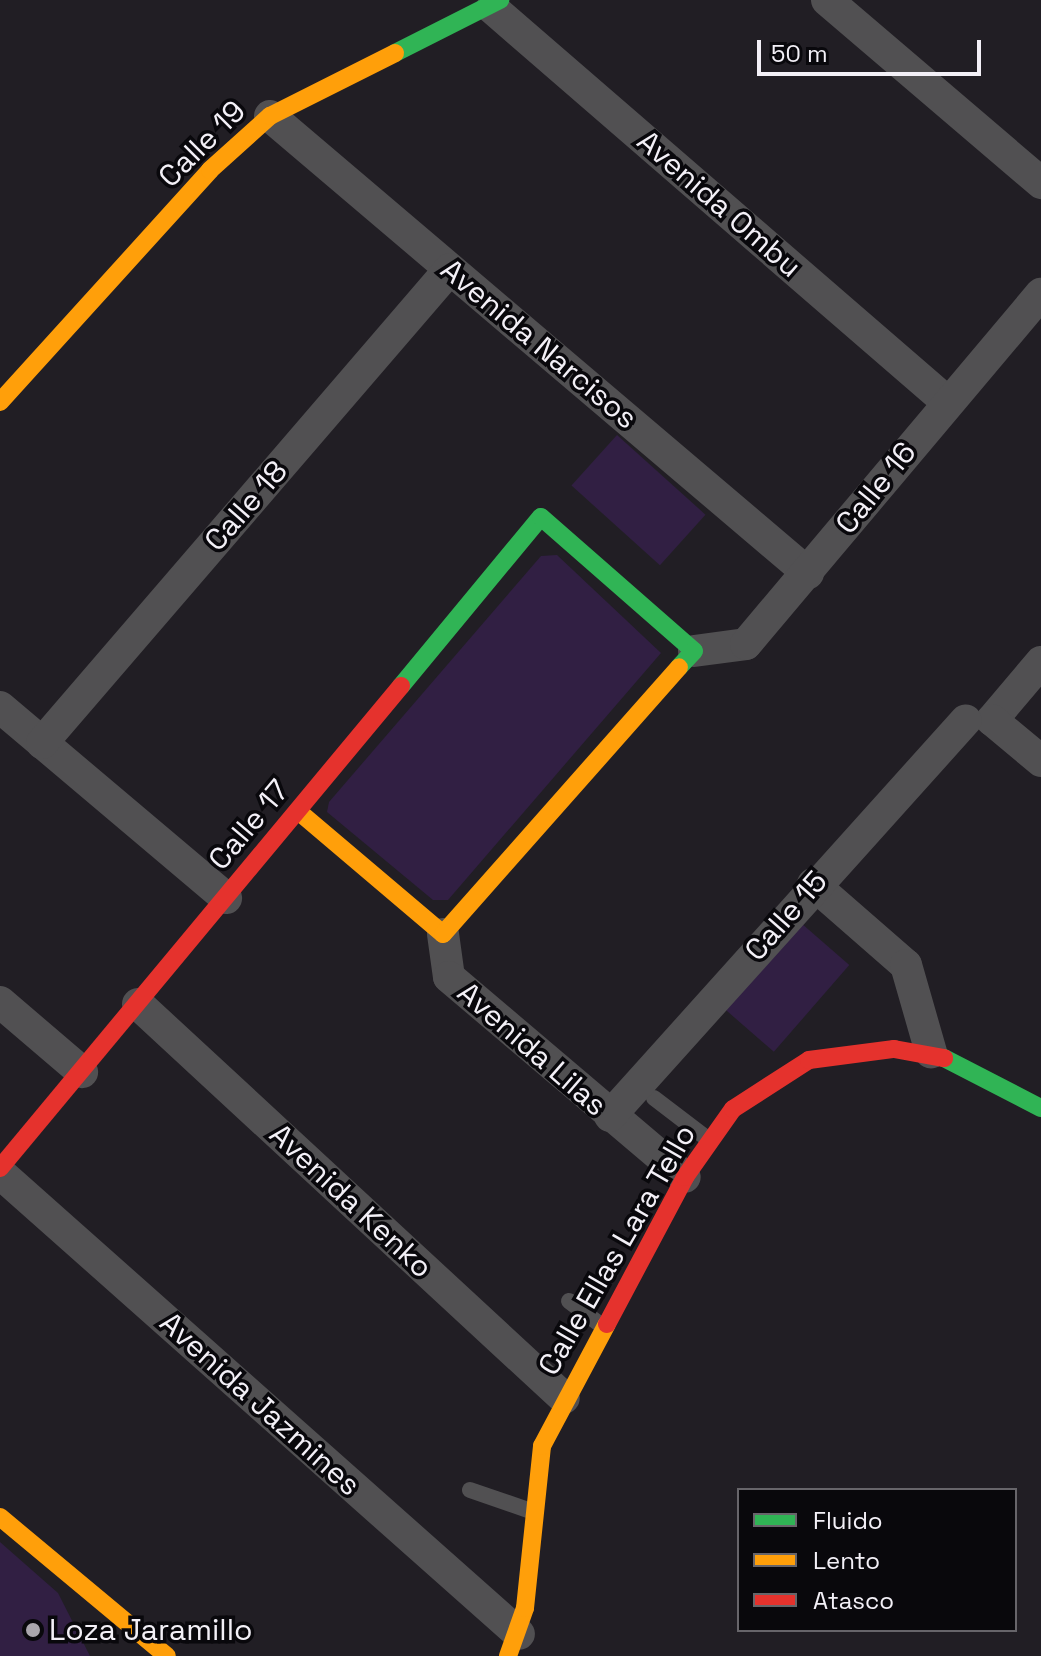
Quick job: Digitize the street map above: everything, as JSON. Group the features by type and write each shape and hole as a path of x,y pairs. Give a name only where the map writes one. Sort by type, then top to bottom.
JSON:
{"street":[{"path":"827,0 1041,183"},
{"name":"Calle 19","path":"0,402 210,170 270,116 496,4"},
{"name":"Avenida Ombu","path":"496,4 946,401"},
{"name":"Avenida Narcisos","path":"270,116 808,573"},
{"name":"Calle 18","path":"42,743 450,269"},
{"name":"Calle 16","path":"694,651 746,644 808,573 946,401 1041,294"},
{"name":"Calle 17","path":"0,1171 541,517 694,651"},
{"path":"298,811 443,934 694,651"},
{"name":"Calle 15","path":"610,1116 813,884 1041,662"},
{"path":"0,707 226,898"},
{"path":"979,720 1041,761"},
{"path":"813,884 906,965 931,1052"},
{"name":"Avenida Lilas","path":"443,934 449,977 685,1177"},
{"path":"0,1002 82,1072"},
{"name":"Avenida Kenko","path":"138,1004 564,1398"},
{"name":"Calle Ellas Lara Tello","path":"514,1645 530,1511 542,1446 602,1326 685,1177 710,1141 758,1087 809,1060 864,1049 931,1052 961,1061 1041,1108"},
{"name":"Avenida Jazmines","path":"0,1171 514,1645"},
{"path":"0,1517 162,1654"}],"lane":[{"path":"654,1098 710,1141"},
{"path":"569,1301 602,1326"},
{"path":"470,1490 530,1511"}],"shaded area":[{"path":"617,435 705,515 660,565 571,486"},
{"path":"557,555 661,653 448,900 433,900 327,812 329,802 541,556"},
{"path":"801,923 849,965 774,1052 726,1010"},
{"name":"Loza Jaramillo","path":"0,1542 58,1593 90,1656 0,1656"}],"traffic: fast":[{"path":"395,53 500,0"},
{"path":"401,686 541,517 694,651 679,667"},
{"path":"944,1058 1041,1108"}],"traffic: slow":[{"path":"0,402 210,170 270,116 395,53"},
{"path":"298,811 443,934 679,667"},
{"path":"508,1656 525,1608 542,1446 607,1324"},
{"path":"0,1517 167,1656"}],"traffic: jam":[{"path":"0,1168 401,686"},
{"path":"607,1324 685,1177 733,1109 809,1060 894,1049 944,1058"}],"place":[{"name":"Loza Jaramillo","path":"33,1630"}]}
